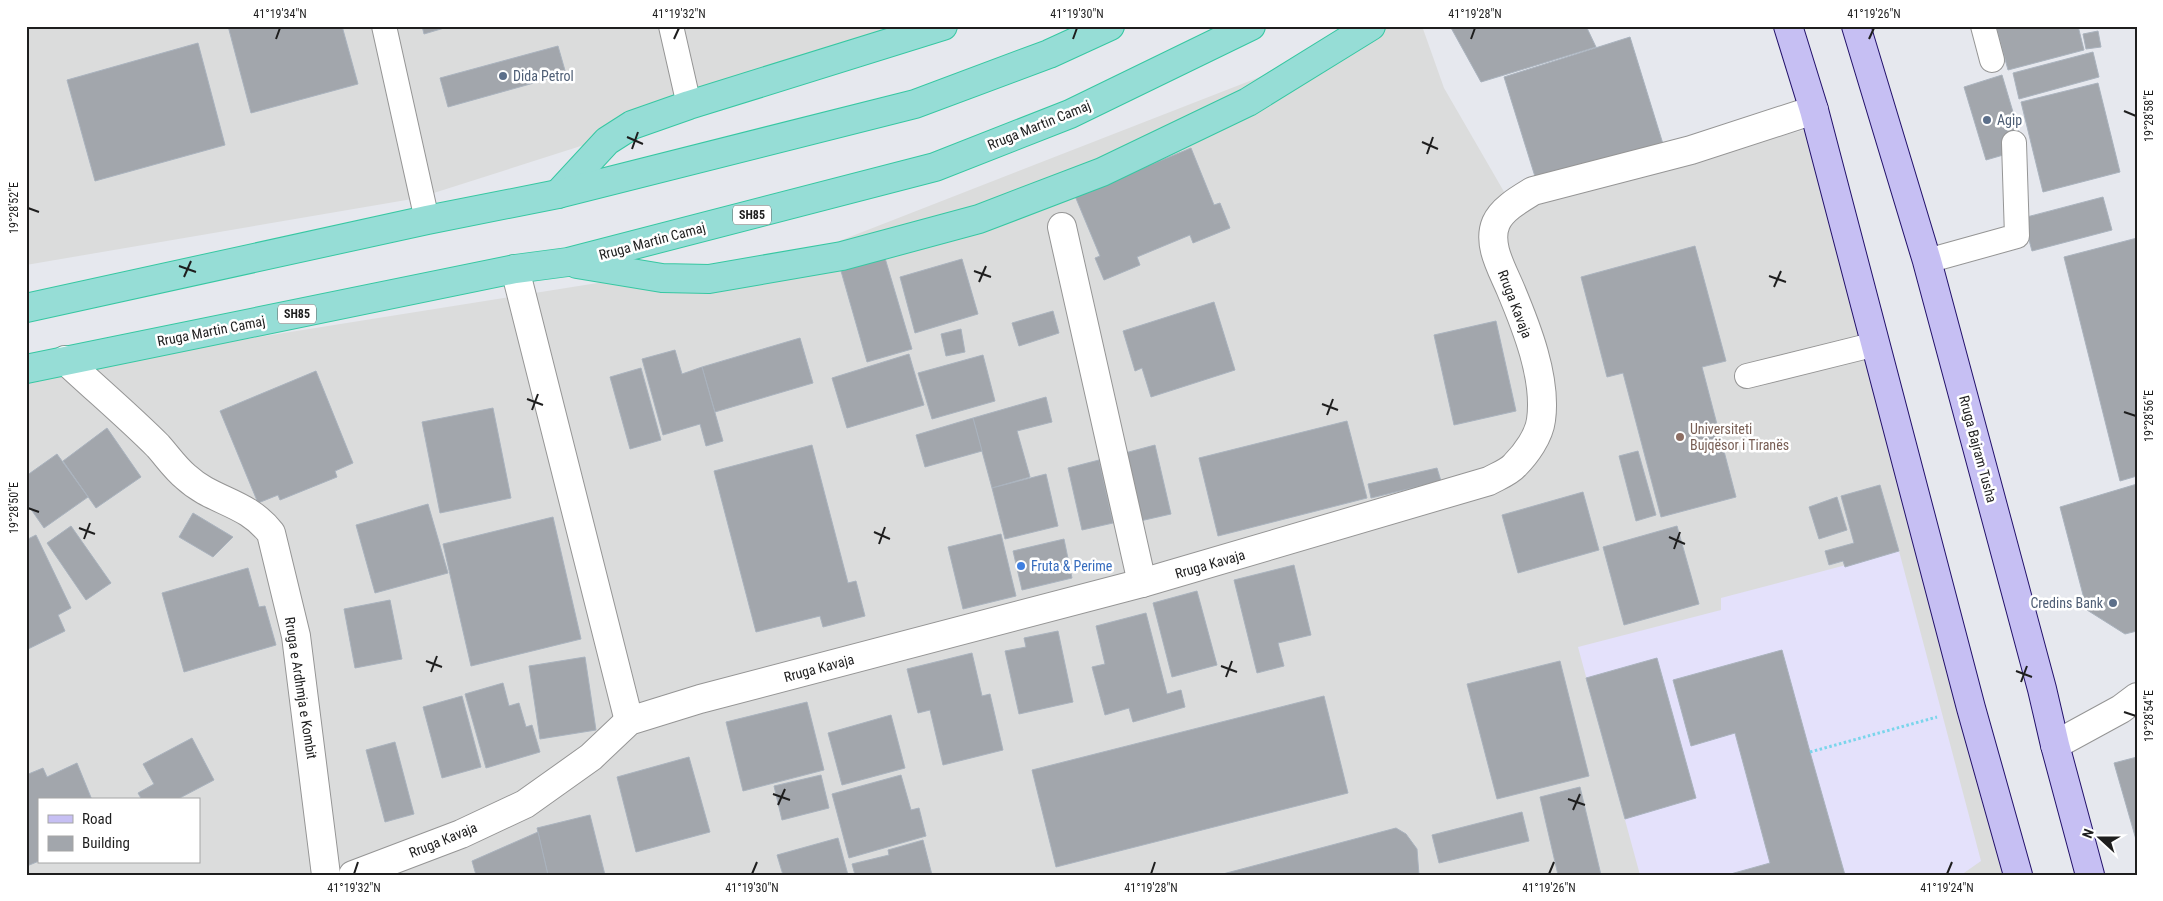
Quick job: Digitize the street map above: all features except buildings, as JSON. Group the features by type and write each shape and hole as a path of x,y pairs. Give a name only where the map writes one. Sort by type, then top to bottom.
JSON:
{"highway":[{"path":"558,194 607,141 632,125 689,105 943,26"},
{"path":"26,308 427,220 558,194 915,104 1049,54 1110,26"},
{"name":"Rruga Martin Camaj","path":"26,369 515,269 568,262 935,167 1070,114 1251,26"},
{"path":"568,262 662,278 709,279 842,256 979,219 1102,172 1248,102 1372,26"}],"main road":[{"path":"1788,26 1814,110 1971,708 2018,875"},
{"name":"Rruga Bajram Tusha","path":"1856,26 1927,260 2090,875"}],"street":[{"name":"Rruga Kavaja","path":"353,875 461,834 525,804 591,756 629,721 700,699 1142,584 1456,493 1490,481 1514,467 1530,446 1541,421 1541,392 1538,372 1526,325 1500,265 1493,241 1496,223 1513,204 1533,191 1691,150 1814,110"},
{"path":"1062,227 1142,584"},
{"path":"515,269 629,721"},
{"name":"Rruga e Ardhmja e Kombit","path":"65,360 158,446 186,478 206,491 260,519 271,533 296,636 326,875"},
{"path":"2055,745 2121,709 2137,696"}],"lane":[{"path":"384,26 427,220"},
{"path":"671,26 689,105"},
{"path":"1983,26 1992,60"},
{"path":"1927,260 2017,236 2014,144"},
{"path":"1747,376 1876,344"}],"path":[{"path":"1810,752 1942,716"}],"shaded area":[{"path":"26,26 957,26 418,198 26,265"},
{"path":"1343,26 1422,26 1444,88 1514,209 1811,128 2007,875 26,875 26,374 824,247 1265,75"},
{"path":"1899,551 1981,861 1961,875 1640,875 1578,647 1721,610 1721,598"}],"place":[{"name":"Dida Petrol","path":"503,76"},
{"name":"Agip","path":"1987,120"},
{"name":"Universiteti Bujqësor i Tiranës","path":"1680,437"},
{"name":"Fruta & Perime","path":"1021,566"},
{"name":"Credins Bank","path":"2113,603"}]}
